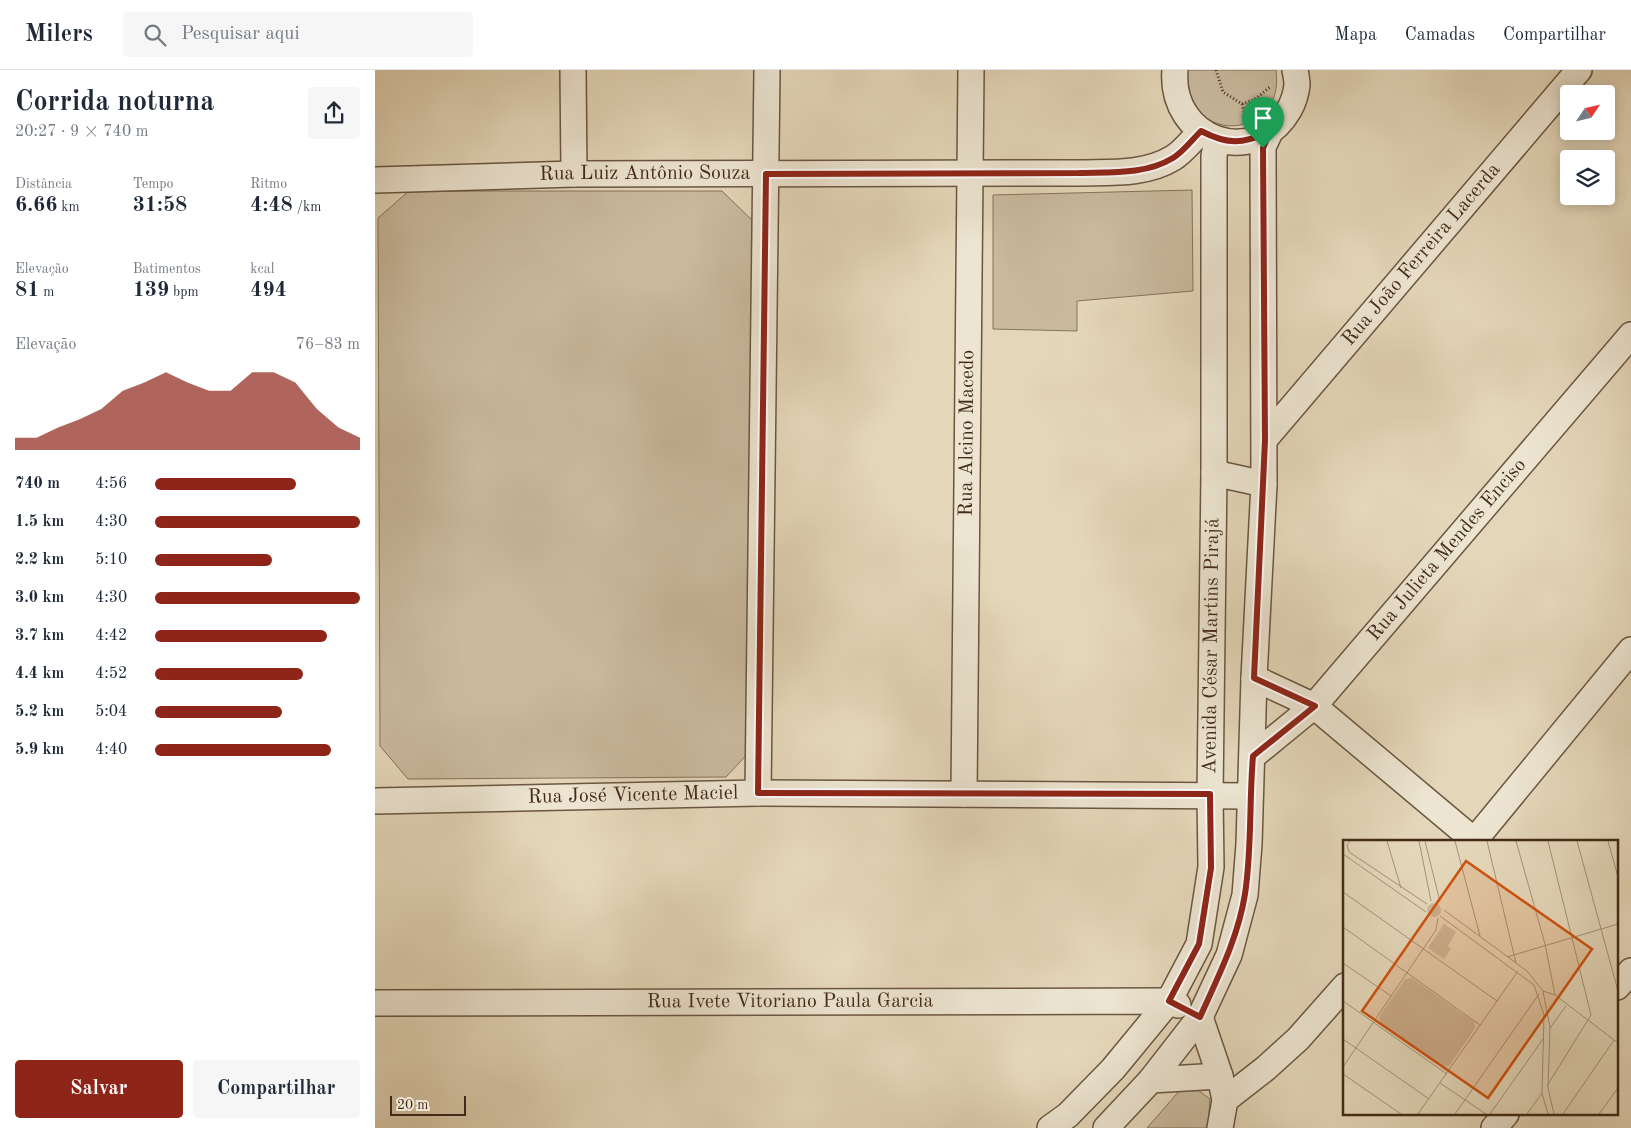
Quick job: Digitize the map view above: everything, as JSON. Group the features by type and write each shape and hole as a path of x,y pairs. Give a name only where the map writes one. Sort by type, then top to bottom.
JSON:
{"street":[{"path":"573,70 574,174"},
{"path":"758,793 767,70"},
{"name":"Rua Alcino Macedo","path":"965,794 971,70"},
{"path":"1175,70 1174,88 1179,105 1188,120 1209,136 1235,142 1253,140 1270,132 1283,119 1293,104 1294,77"},
{"name":"Rua João Ferreira Lacerda","path":"1265,440 1579,70"},
{"name":"Avenida César Martins Pirajá","path":"1106,1128 1151,1080 1200,1017 1229,954 1245,895 1249,844 1254,678 1264,484 1263,148 1270,132"},
{"name":"Rua Luiz Antônio Souza","path":"375,180 574,174 1079,173 1125,171 1153,167 1174,158 1209,136"},
{"name":"Avenida César Martins Pirajá","path":"1050,1128 1068,1115 1113,1069 1169,1001 1199,944 1211,868 1214,156 1209,136"},
{"name":"Rua Julieta Mendes Enciso","path":"1253,756 1315,706 1631,335"},
{"path":"1214,472 1264,484"},
{"path":"1475,840 1631,650"},
{"path":"1254,678 1315,706 1473,840"},
{"name":"Rua José Vicente Maciel","path":"375,800 758,793 1210,794 1250,796"},
{"path":"1619,961 1631,971 1619,985"},
{"path":"1151,1080 1223,1088 1266,1068 1298,1039 1343,988"},
{"name":"Rua Ivete Vitoriano Paula Garcia","path":"375,1003 1169,1001 1200,1017"},
{"path":"1200,1017 1223,1088 1220,1128"},
{"path":"1494,1128 1504,1116"}],"path":[{"path":"1241,104 1255,100 1294,77"}],"shaded area":[{"path":"1186,70 1276,70 1277,84 1275,94 1268,108 1260,116 1250,122 1228,126 1207,118 1189,99"},
{"path":"1192,190 1193,291 1077,301 1077,331 993,329 993,195"},
{"path":"409,191 722,191 756,224 753,748 726,777 408,779 380,746 378,218"},
{"path":"1187,1082 1210,1099 1208,1128 1147,1128"}],"route":[{"path":"1201,131 1217,140 1235,142 1253,140 1270,132 1263,148 1265,440 1254,678 1315,706 1285,728 1253,756 1245,895 1229,954 1200,1017 1169,1001 1199,944 1211,868 1210,794 758,793 766,174 1079,173 1125,171 1153,167 1174,158 1201,131"}]}
